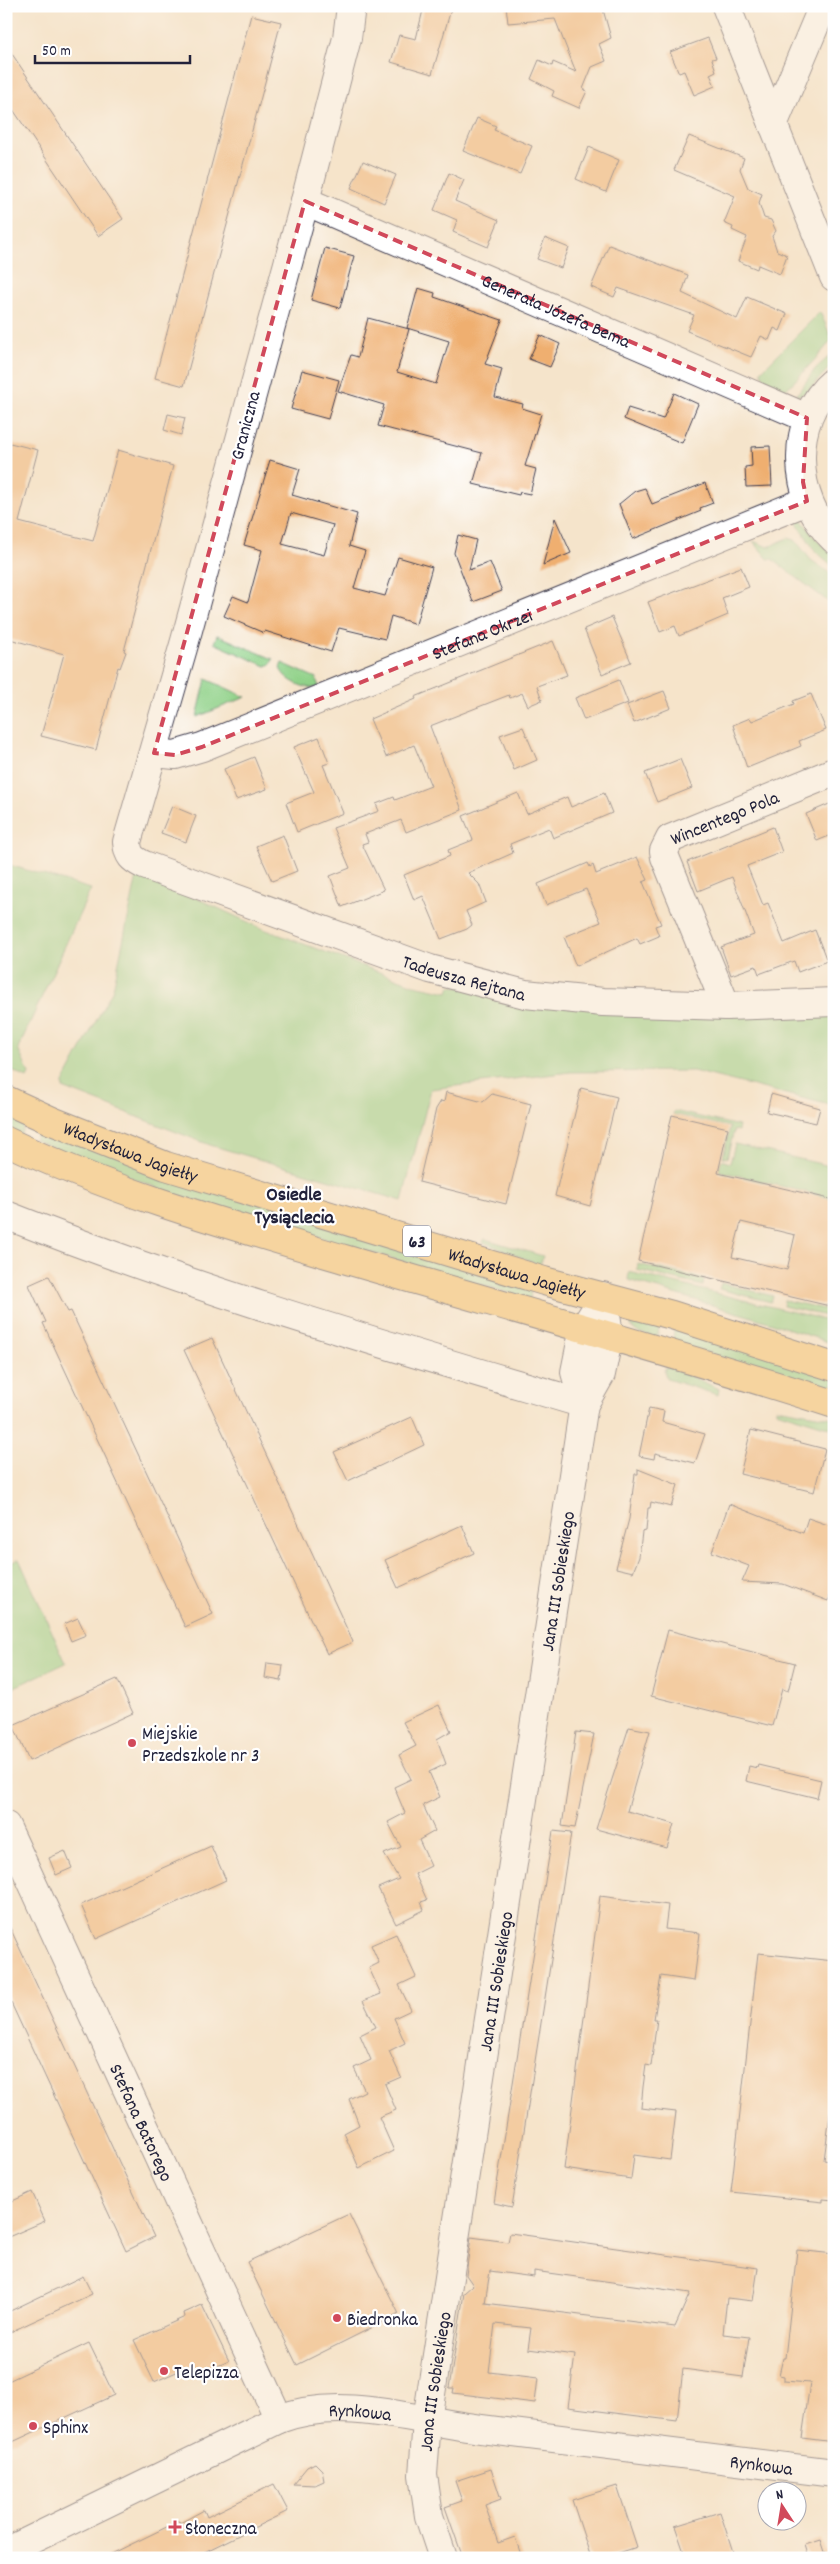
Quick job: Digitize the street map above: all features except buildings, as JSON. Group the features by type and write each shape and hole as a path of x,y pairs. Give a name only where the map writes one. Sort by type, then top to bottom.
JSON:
{"main road":[{"name":"Władysława Jagiełły","path":"6,1100 69,1129 166,1166 544,1281 727,1332 834,1367"},
{"name":"Władysława Jagiełły","path":"6,1141 56,1164 155,1202 834,1404"}],"street":[{"name":"Graniczna","path":"127,842 154,753 305,201 347,38 351,6"},
{"path":"726,6 834,276"},
{"path":"773,125 823,6"},
{"name":"Generała Józefa Bema","path":"305,201 807,418"},
{"path":"834,380 816,400 807,418 801,460 807,501 825,530 834,539"},
{"name":"Stefana Okrzei","path":"154,753 175,755 202,747 807,501"},
{"name":"Wincentego Pola","path":"726,1006 665,857 666,844 670,839 834,772"},
{"name":"Tadeusza Rejtana","path":"127,842 128,853 131,858 144,865 430,969 525,994 603,1002 726,1006 834,1002"},
{"path":"6,1215 77,1244 228,1296 584,1404"},
{"name":"Jana III Sobieskiego","path":"443,2558 429,2516 423,2475 427,2420 584,1404 575,1372 596,1332 603,1296"},
{"name":"Stefana Batorego","path":"6,1826 123,2084 279,2419"},
{"name":"Rynkowa","path":"6,2552 279,2419 303,2411 329,2408 834,2473"}],"highlighted area":[{"path":"305,201 807,418 803,482 807,501 202,747 175,755 154,753"}],"green space":[{"path":"820,312 832,339 830,343 785,390 766,382 761,371"},
{"path":"834,352 834,363 807,392 795,397 815,369"},
{"path":"794,518 800,518 817,540 834,556 834,567 815,551"},
{"path":"788,538 795,540 811,560 834,576 834,606 772,559 768,559 753,541 768,547"},
{"path":"217,635 273,659 271,664 266,666 214,643"},
{"path":"282,663 316,678 319,687 309,688 291,681 280,668"},
{"path":"206,679 246,697 197,717"},
{"path":"6,864 91,889 18,1049 29,1074 27,1078 6,1068"},
{"path":"138,871 261,928 414,985 448,992 450,986 834,1009 834,1106 693,1071 571,1072 431,1089 402,1201 210,1145 63,1088 63,1083 113,989"},
{"path":"6,1110 26,1120 21,1134 6,1127"},
{"path":"674,1111 739,1126 738,1131 734,1130 727,1158 723,1157 730,1127 673,1114"},
{"path":"39,1129 532,1286 530,1299 176,1195 34,1140"},
{"path":"735,1144 834,1167 834,1199 719,1171 721,1160 730,1163"},
{"path":"485,1239 543,1256 540,1265 483,1242"},
{"path":"638,1264 704,1279 703,1286 637,1270"},
{"path":"629,1272 834,1322 834,1344 772,1323 628,1280"},
{"path":"721,1283 773,1296 771,1302 719,1289"},
{"path":"784,1300 834,1311 834,1318 783,1306"},
{"path":"634,1316 660,1325 657,1338 637,1332 631,1327 630,1320"},
{"path":"674,1327 834,1377 834,1393 673,1342"},
{"path":"666,1367 671,1367 719,1389 718,1395 667,1379 664,1371"},
{"path":"776,1408 834,1418 834,1429 776,1411"},
{"path":"19,1559 66,1663 6,1691 6,1565"}],"place":[{"name":"Miejskie Przedszkole nr 3","path":"132,1743"},
{"name":"Biedronka","path":"337,2318"},
{"name":"Telepizza","path":"164,2371"},
{"name":"Sphinx","path":"33,2426"},
{"name":"Słoneczna","path":"175,2527"}],"district":[{"name":"Osiedle Tysiąclecia","path":"294,1204"}]}
